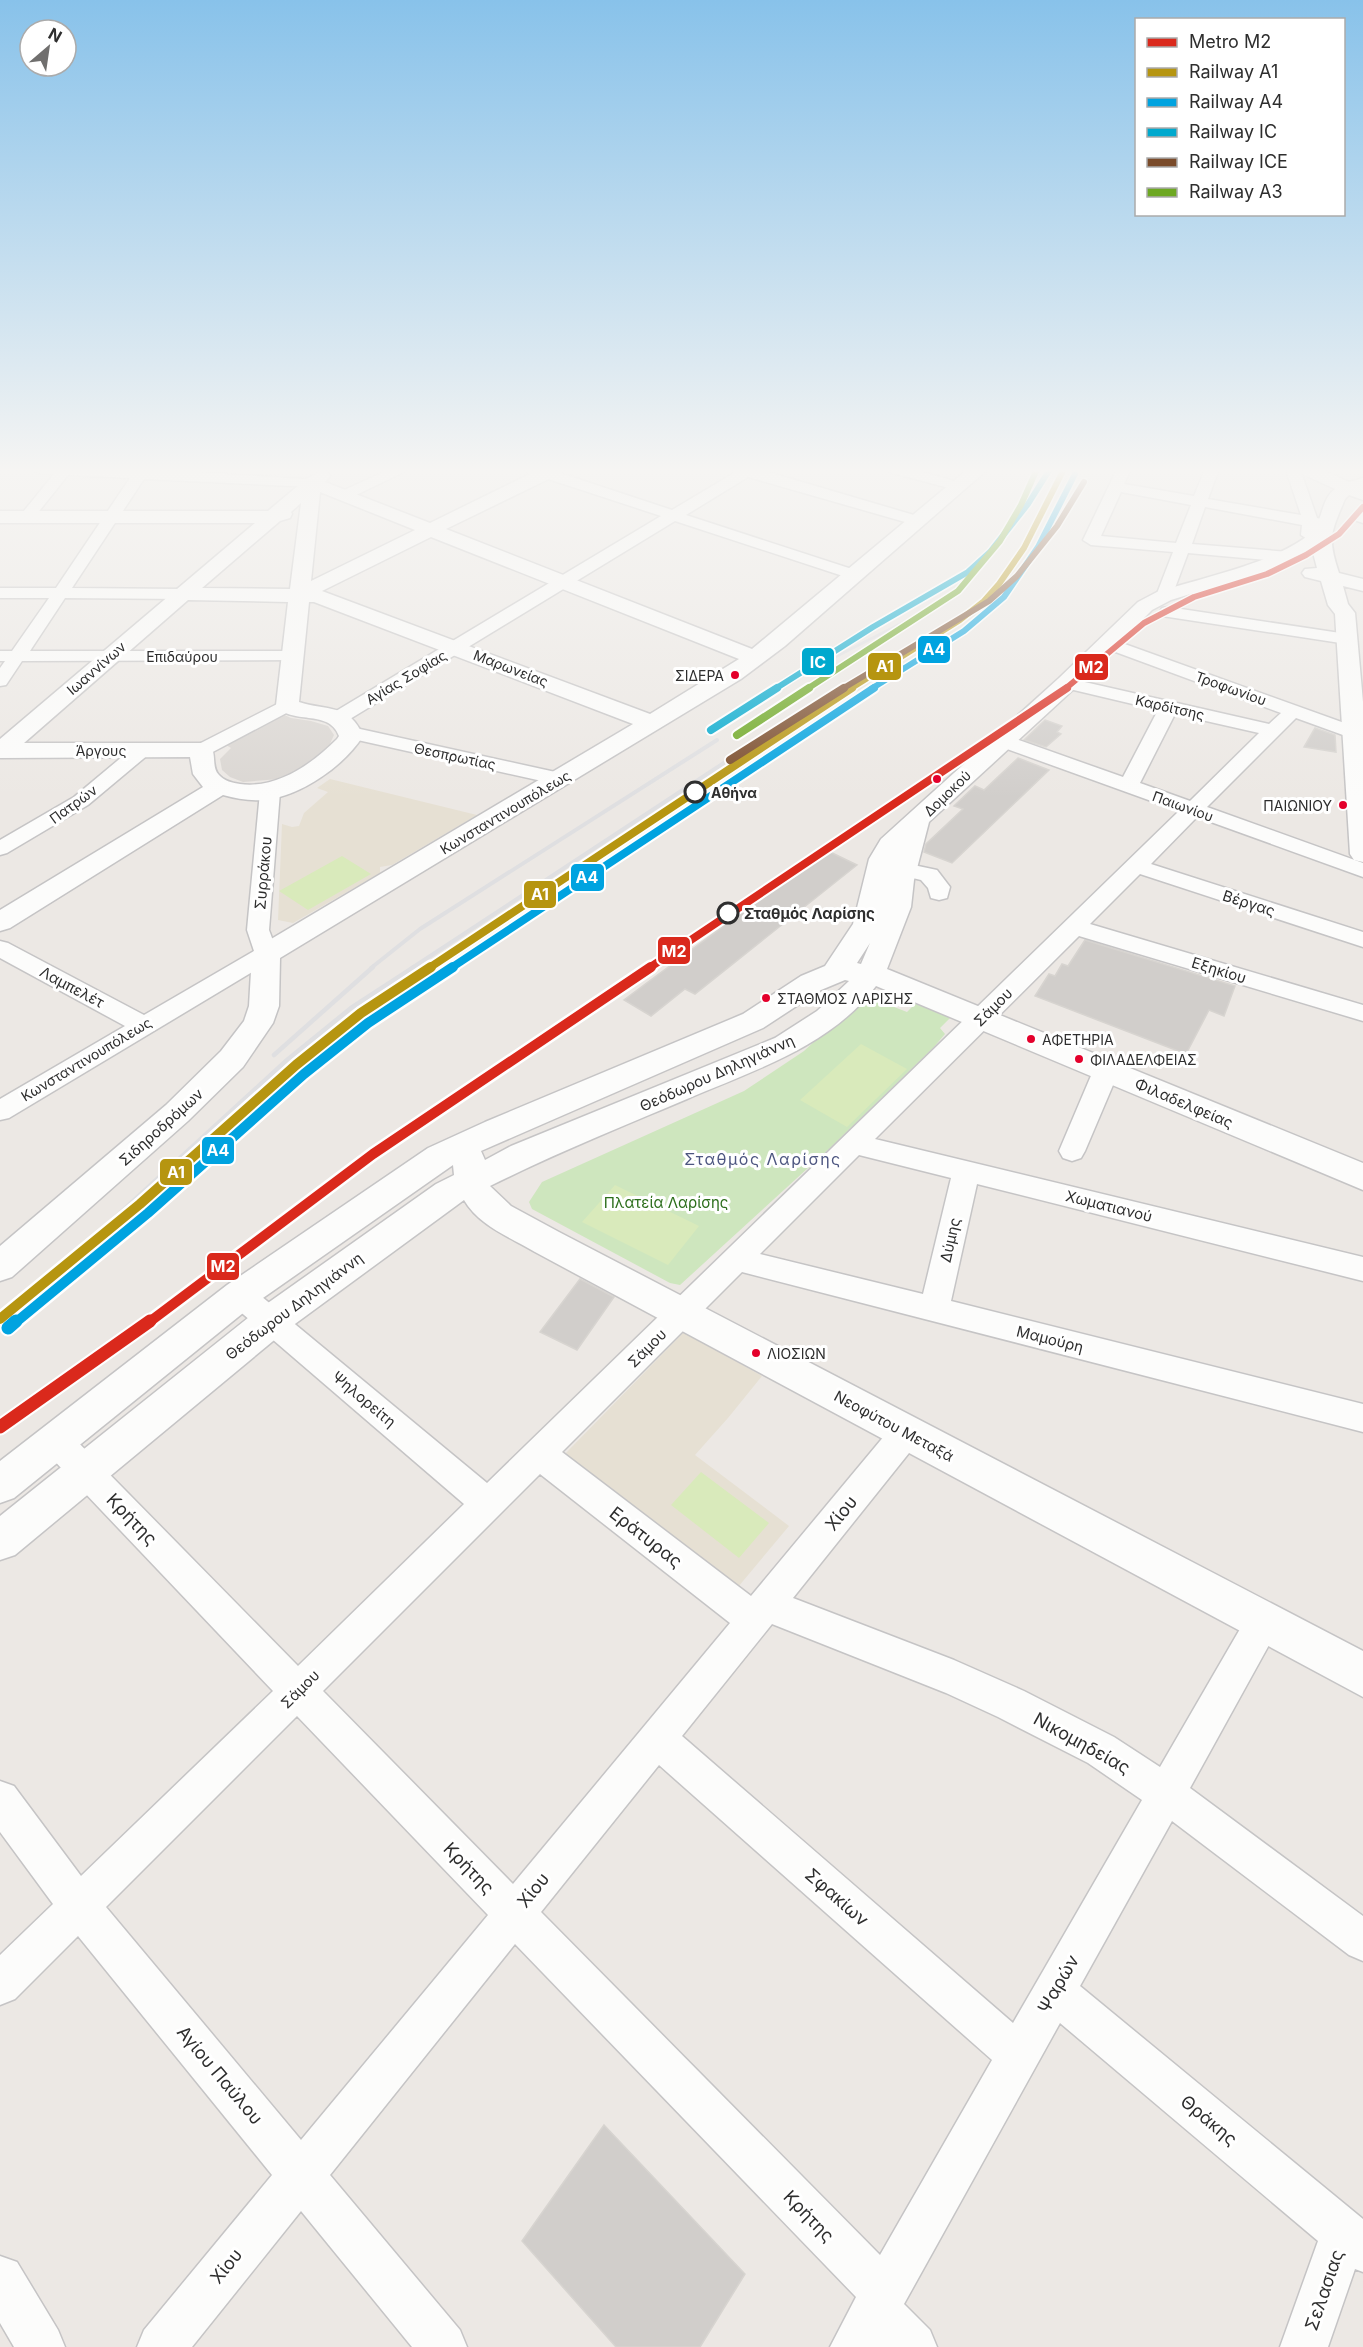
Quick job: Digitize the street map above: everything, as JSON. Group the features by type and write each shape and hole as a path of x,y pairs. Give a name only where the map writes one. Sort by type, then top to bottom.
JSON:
{"street":[{"path":"0,681 8,656 71,579"},
{"name":"Ιωαννίνων","path":"0,751 201,579"},
{"path":"286,705 302,579"},
{"path":"0,593 300,594 332,579"},
{"path":"555,579 755,658"},
{"name":"Αγίας Σοφίας","path":"344,725 456,647 570,579"},
{"name":"Κωνσταντινουπόλεως","path":"4,1102 144,1025 266,954 652,723 755,658 851,579"},
{"path":"1173,579 1168,596 1353,650"},
{"name":"Δομοκού","path":"918,821 1108,644 1135,614 1168,596 1220,579"},
{"name":"Δομοκού","path":"1168,596 1259,579"},
{"path":"1330,579 1338,605 1346,613 1353,650 1357,696 1354,733 1360,769 1363,854"},
{"name":"Δομοκού","path":"1336,579 1357,584"},
{"path":"1346,613 1355,607 1357,584"},
{"name":"Μαρωνείας","path":"300,594 317,596 652,723"},
{"name":"Τροφωνίου","path":"1108,644 1354,733"},
{"name":"Επιδαύρου","path":"8,656 292,656"},
{"name":"Καρδίτσης","path":"1066,683 1273,731"},
{"path":"286,705 344,725 350,741 305,775 270,792 236,791 220,788 211,783 206,776 202,750 286,705"},
{"path":"1128,786 1169,707"},
{"name":"Σάμου","path":"0,1984 1293,711"},
{"name":"Θεσπρωτίας","path":"344,725 560,779"},
{"name":"Παιωνίου","path":"1003,741 1363,870"},
{"name":"Πατρών","path":"0,849 81,801 142,750"},
{"name":"Άργους","path":"0,751 202,750"},
{"path":"0,922 220,788"},
{"name":"Συρράκου","path":"266,954 258,930 270,792"},
{"path":"0,1485 240,1295 440,1157 466,1143 753,1021 811,983 835,973 867,924 882,859 890,844 918,821"},
{"name":"Θεόδωρου Δηληγιάννη","path":"0,1541 271,1322 431,1204 472,1179 524,1155 786,1045 806,1033 848,1000 870,975 891,928 904,869 918,821"},
{"name":"Βέργας","path":"1136,866 1363,940"},
{"path":"904,869 929,875 939,887 939,893"},
{"name":"Εξηκίου","path":"1074,927 1363,1013"},
{"name":"Λαμπελέτ","path":"0,948 144,1025"},
{"name":"Σιδηροδρόμων","path":"0,1267 177,1113 232,1059 252,1032 264,1006 266,954"},
{"name":"Φιλαδελφείας","path":"835,973 870,975 895,982 1363,1177"},
{"path":"1072,1151 1106,1071"},
{"name":"Νεοφύτου Μεταξά","path":"466,1143 472,1179 478,1195 490,1208 547,1242 1363,1675"},
{"name":"Χωματιανού","path":"854,1144 1363,1269"},
{"name":"Δύμης","path":"934,1310 966,1171"},
{"name":"Μαμούρη","path":"736,1259 1363,1418"},
{"name":"Ψηλορείτη","path":"240,1295 488,1504"},
{"name":"Χίου","path":"160,2347 906,1432"},
{"name":"Κρήτης","path":"56,1441 513,1914 872,2316 913,2347"},
{"name":"Εράτυρας","path":"539,1454 761,1611"},
{"name":"Νικομηδείας","path":"761,1611 789,1615 954,1678 1101,1750 1167,1794 1363,1941"},
{"name":"Ψαρών","path":"872,2316 1263,1622"},
{"name":"Σφακίων","path":"657,1738 1018,2055"},
{"name":"Αγίου Παύλου","path":"0,1800 79,1906 302,2173 443,2347"},
{"name":"Θράκης","path":"1054,1991 1354,2241"},
{"name":"Σελασιας","path":"1304,2347 1354,2241"},
{"path":"0,2279 41,2347"}],"shaded area":[{"path":"278,712 291,718 328,726 334,735 329,746 296,771 279,779 243,782 230,777 222,770 220,759 231,748 221,742"},
{"path":"330,779 477,815 392,865 380,867 380,873 293,923 278,920 282,824 292,827 299,826 304,813 328,792 317,788"},
{"path":"684,1332 762,1376 695,1455 789,1526 733,1593 564,1455"}],"green space":[{"path":"342,856 371,874 308,910 279,891"},
{"name":"Πλατεία Λαρίσης","path":"871,998 907,1012 915,1004 951,1017 940,1028 945,1034 831,1147 680,1285 670,1283 532,1209 529,1202 542,1182 744,1091 804,1051 859,1000"},
{"path":"861,1044 907,1069 847,1127 800,1100"},
{"path":"615,1185 699,1226 668,1265 582,1222"},
{"path":"701,1472 769,1523 739,1558 671,1505"}],"building":[{"path":"1045,720 1062,726 1057,732 1061,734 1046,747 1024,740"},
{"path":"1315,728 1335,735 1336,752 1304,747"},
{"path":"1018,758 1049,770 952,863 924,852 926,844 963,809 954,806 975,786 984,790"},
{"path":"826,850 857,865 695,994 685,989 651,1016 624,1000"},
{"path":"1085,940 1235,986 1224,1016 1209,1010 1186,1054 1035,996 1049,974 1055,976 1062,964 1068,966"},
{"path":"580,1279 614,1297 577,1350 540,1332"},
{"path":"604,2125 745,2274 700,2347 616,2347 522,2241"}],"railway":[{"path":"833,658 912,618"},
{"path":"371,968 420,929 717,740"},
{"path":"412,968 742,751"},
{"path":"274,1055 373,967"},
{"path":"46,1281 287,1060 351,1008 414,967"}],"metro line":[{"name":"Μ2","path":"0,1427 133,1334 373,1154 568,1024 730,912 1063,691 1144,623 1194,597 1253,579"}],"rail line":[{"name":"IC","path":"711,730 873,627 957,579"},
{"name":"A3","path":"737,735 958,591 968,579"},
{"name":"A1","path":"0,1319 140,1204 296,1065 361,1013 911,649 967,615 984,601 1003,579"},
{"name":"ICE","path":"730,760 891,658 989,601 1014,579"},
{"name":"A4","path":"8,1328 148,1213 304,1074 368,1023 917,659 973,625 1004,597 1019,579"}],"place":[{"name":"ΣΙΔΕΡΑ","path":"735,675"},
{"name":"Αθήνα","path":"695,792"},
{"name":"ΠΑΙΩΝΙΟΥ","path":"1343,805"},
{"name":"Σταθμός Λαρίσης","path":"728,913"},
{"name":"ΣΤΑΘΜΟΣ ΛΑΡΙΣΗΣ","path":"766,998"},
{"name":"ΑΦΕΤΗΡΙΑ","path":"1031,1039"},
{"name":"ΦΙΛΑΔΕΛΦΕΙΑΣ","path":"1079,1059"},
{"name":"ΛΙΟΣΙΩΝ","path":"756,1353"}],"district":[{"name":"Σταθμός Λαρίσης","path":"763,1159"}]}
